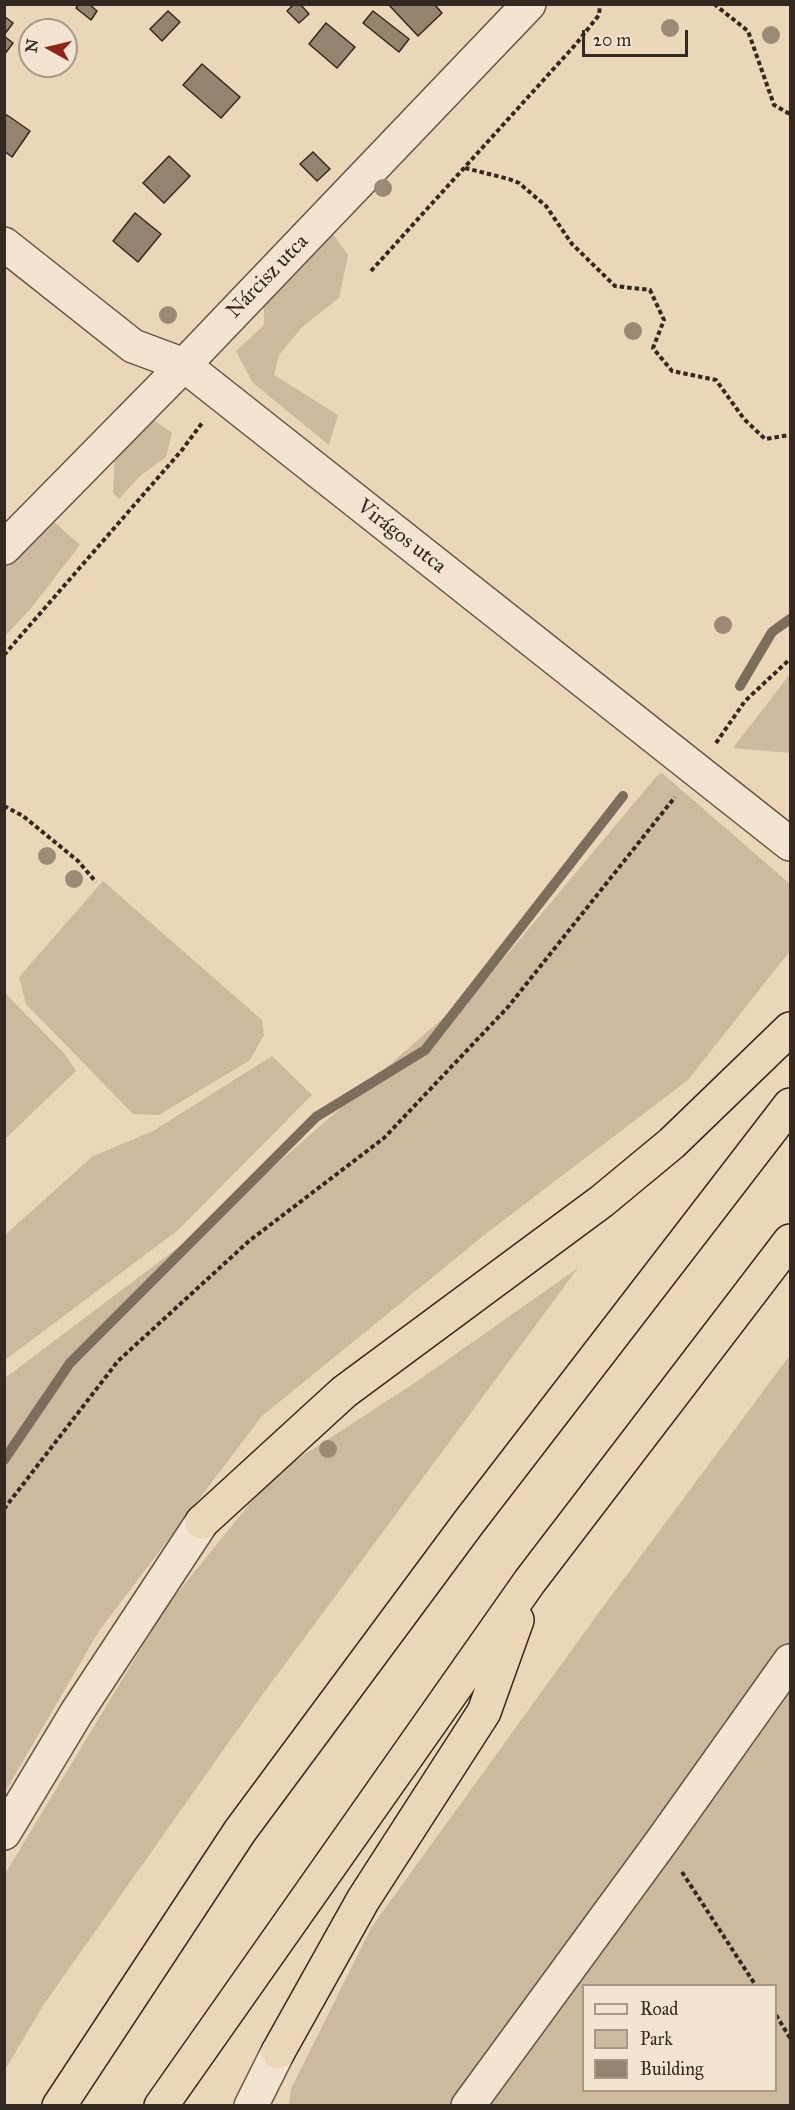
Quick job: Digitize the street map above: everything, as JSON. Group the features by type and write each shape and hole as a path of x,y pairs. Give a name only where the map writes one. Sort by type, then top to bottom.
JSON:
{"highway":[{"path":"202,1522 344,1392 602,1201 672,1143 790,1029"},
{"path":"59,2106 248,1821 469,1522 790,1105"},
{"path":"161,2106 530,1581 790,1241"},
{"path":"278,2052 363,1900 484,1712 530,1581"}],"street":[{"name":"Nárcisz utca","path":"4,548 184,365 529,4"},
{"name":"Virágos utca","path":"4,243 133,345 184,365 785,839"},
{"path":"4,1833 77,1712 202,1522"},
{"path":"468,2106 662,1841 790,1661"},
{"path":"251,2106 278,2052"},
{"path":"262,2106 278,2052"}],"path":[{"path":"371,272 576,44 599,15 600,4"},
{"path":"714,4 747,31 774,105 790,114"},
{"path":"465,168 519,183 546,206 572,244 615,285 650,290 664,320 653,348 672,371 716,380 744,419 765,439 790,435"},
{"path":"4,654 182,450 209,413 226,400"},
{"path":"4,1509 117,1361 249,1242 384,1138 508,1007 698,769 745,701 790,659"},
{"path":"4,806 23,816 78,861 96,882"},
{"path":"662,1841 755,1984"},
{"path":"777,2017 790,2038"}],"green space":[{"path":"331,231 348,255 339,298 302,327 279,355 274,375 338,415 329,445 253,383 236,351 264,325 264,305"},
{"path":"151,418 172,433 166,457 140,476 119,499 113,493 115,455"},
{"path":"52,520 80,545 32,607 5,636 5,565"},
{"path":"790,674 790,753 733,748"},
{"path":"662,773 790,884 790,951 688,1080 488,1232 262,1416 99,1631 5,1792 5,1378 204,1228 485,981 656,777"},
{"path":"103,881 262,1020 264,1035 250,1060 159,1115 133,1114 26,1004 19,977"},
{"path":"5,993 64,1053 76,1071 5,1139"},
{"path":"272,1056 312,1095 178,1230 5,1360 5,1235 93,1156 153,1131"},
{"path":"578,1268 260,1698 44,2004 5,2070 5,1874 166,1607 273,1475 413,1384"},
{"path":"790,1355 790,2105 289,2106 291,2089 371,1928 597,1615"}],"building":[{"path":"79,4 89,4 97,11 91,20 76,8"},
{"path":"294,4 300,4 309,14 299,23 287,11"},
{"path":"388,4 434,4 442,13 418,36"},
{"path":"168,11 180,22 162,41 150,29"},
{"path":"373,11 409,39 399,52 363,23"},
{"path":"4,16 13,23 4,35"},
{"path":"326,23 355,47 337,68 309,44"},
{"path":"4,36 13,43 4,55"},
{"path":"202,64 240,97 221,118 183,85"},
{"path":"7,115 30,131 12,157 4,151 4,118"},
{"path":"313,152 330,169 317,181 300,164"},
{"path":"169,156 190,176 164,203 143,183"},
{"path":"135,213 161,234 138,262 113,241"}],"waterway":[{"path":"740,686 772,632 790,619"},
{"path":"4,1460 70,1363 316,1117 425,1050 623,796"}]}
